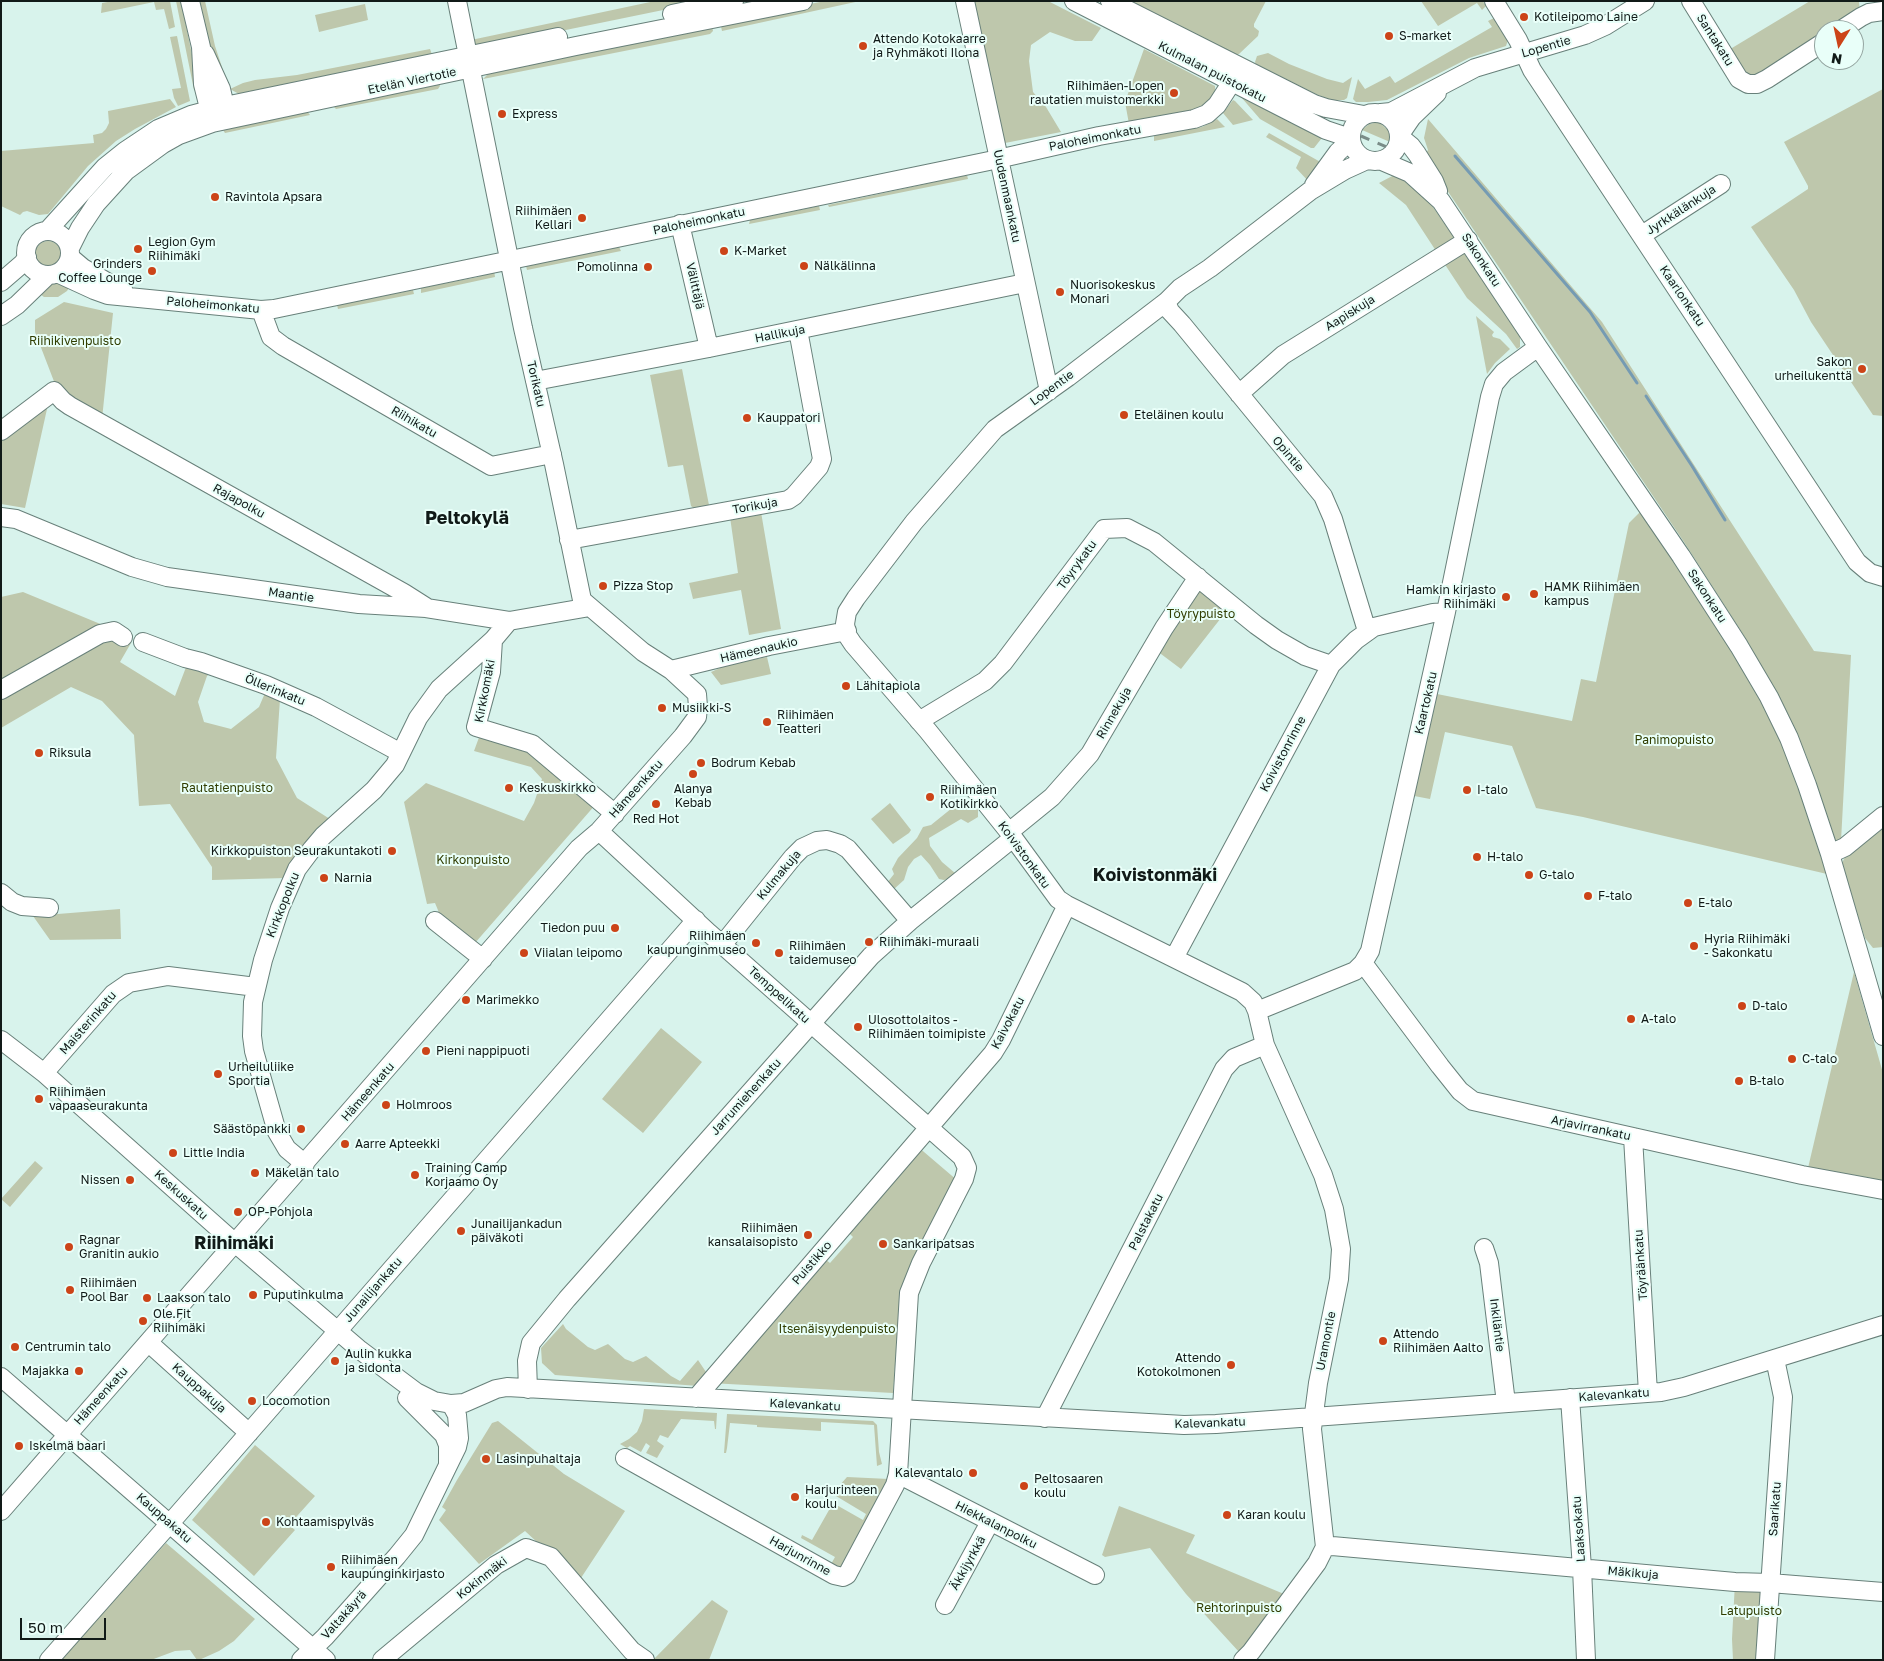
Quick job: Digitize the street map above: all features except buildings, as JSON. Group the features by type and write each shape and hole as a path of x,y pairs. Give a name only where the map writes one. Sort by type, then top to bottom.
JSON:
{"street":[{"path":"190,1 201,47 221,89 216,113"},
{"name":"Torikatu","path":"457,1 581,597 582,600 643,652 672,670"},
{"name":"Etelän Viertotie","path":"48,230 105,167 125,151 173,122 469,62 733,5 803,1"},
{"name":"Uudenmaankatu","path":"965,1 1049,391"},
{"name":"Kulmalan puistokatu","path":"1074,1 1237,75 1326,108 1372,114"},
{"name":"Kulmalan puistokatu","path":"1110,1 1330,132 1350,140"},
{"name":"Kaarlonkatu","path":"1494,1 1525,53 1532,70 1857,562 1870,573 1883,577"},
{"name":"Lopentie","path":"1372,114 1390,112 1475,68 1584,35 1604,26 1645,1"},
{"name":"Santakatu","path":"1691,1 1739,79 1748,84 1762,82 1814,48"},
{"path":"1855,20 1869,13 1883,11"},
{"name":"Paloheimonkatu","path":"52,274 108,294 267,309 1099,136 1201,117 1217,105 1237,75"},
{"name":"Lopentie","path":"1400,135 1412,117 1444,85"},
{"name":"Etelän Viertotie","path":"70,253 80,228 96,204 126,170 163,144 216,113"},
{"path":"1372,114 1393,120 1400,135 1395,152 1374,160 1354,149 1350,140 1355,123 1372,114"},
{"name":"Sakonkatu","path":"1400,135 1420,158 1434,181 1441,201"},
{"name":"Lopentie","path":"1310,192 1338,152 1350,140"},
{"name":"Lopentie","path":"847,631 845,624 847,612 914,522 995,429 1049,391 1166,302 1180,288 1210,268 1310,192 1344,170 1374,160"},
{"name":"Sakonkatu","path":"1374,160 1414,176 1441,201 1681,556 1739,646 1769,697 1789,738 1830,854 1883,1036"},
{"name":"Jyrkkälänkuja","path":"1642,235 1721,184"},
{"name":"Välittäjä","path":"680,224 709,348"},
{"path":"1,316 52,274 67,265 70,253 64,237 57,232 48,230 40,232 30,240 27,248 27,257 33,268 40,273 52,274"},
{"name":"Aapiskuja","path":"1239,394 1283,355 1468,240"},
{"name":"Paloheimonkatu","path":"70,253 83,268 131,296"},
{"path":"1,282 27,257"},
{"name":"Hallikuja","path":"535,381 709,348 1025,283"},
{"name":"Opintie","path":"1166,302 1170,311 1323,496 1333,519 1367,631"},
{"name":"Riihikatu","path":"267,309 271,336 283,346 491,466 552,454"},
{"name":"Torikuja","path":"569,540 788,500 794,496 819,467 822,459 798,330"},
{"name":"Kaartokatu","path":"1363,963 1373,940 1446,612 1494,384 1515,362 1538,347"},
{"name":"Rajapolku","path":"1,431 54,391 70,406 404,593 426,608"},
{"name":"Maantie","path":"1,517 16,519 132,567 167,577 359,604 426,608 509,621 590,607"},
{"name":"Töyrykatu","path":"919,721 985,681 997,669 1104,529 1127,528 1154,542 1277,640 1305,656 1330,665"},
{"name":"Rinnekuja","path":"1011,835 1052,797 1090,754 1164,628 1198,577"},
{"name":"Koivistonrinne","path":"1174,958 1330,665 1367,631 1374,627 1433,613 1446,612"},
{"name":"Kirkkopolku","path":"305,1164 287,1149 277,1132 254,1051 252,1027 253,1002 271,932 297,869 323,836 382,782 395,765 418,718 439,689 493,640 509,621"},
{"path":"1,690 100,634 114,631 123,637"},
{"name":"Hämeenaukio","path":"672,670 769,646 847,631"},
{"name":"Koivistonkatu","path":"847,631 853,644 919,721 1011,835 1051,892 1067,905 1242,992 1253,1002 1257,1011"},
{"name":"Kirkkomäki","path":"493,640 491,672 476,726 532,744 614,814"},
{"name":"Öllerinkatu","path":"143,642 266,685 330,714 401,753"},
{"name":"Hämeenkatu","path":"1,1511 579,848 599,831 683,736 697,717 697,694 672,670"},
{"path":"1830,854 1845,847 1883,816"},
{"name":"Temppelikatu","path":"599,831 722,944 962,1157 967,1168 964,1179 921,1263 909,1293 901,1410"},
{"name":"Jarrumiehenkatu","path":"528,1389 527,1361 534,1337 871,956 1011,835"},
{"name":"Kulmakuja","path":"722,944 792,857 802,848 817,841 827,840 848,849 910,921"},
{"path":"1,893 12,902 22,906 49,908"},
{"name":"Kaivokatu","path":"929,1128 993,1053 1067,905"},
{"name":"Junailijankatu","path":"49,1660 696,920"},
{"path":"435,921 483,959"},
{"path":"1257,1011 1355,971 1363,963"},
{"name":"Arjavirrankatu","path":"1363,963 1466,1098 1486,1106 1802,1175 1883,1190"},
{"name":"Maisterinkatu","path":"44,1073 113,994 129,983 168,976 256,987"},
{"name":"Uramontie","path":"1257,1011 1265,1046 1323,1176 1334,1209 1339,1232 1341,1249 1339,1279 1318,1383 1312,1429 1325,1547"},
{"name":"Keskuskatu","path":"1,1040 44,1073 235,1243 360,1350 416,1392 452,1412"},
{"name":"Palstakatu","path":"1045,1418 1224,1069 1234,1058 1265,1046"},
{"name":"Puistikko","path":"696,1398 929,1128"},
{"name":"Töyräänkatu","path":"1633,1138 1648,1393"},
{"name":"Inkiläntie","path":"1484,1248 1489,1263 1506,1403"},
{"name":"Kalevankatu","path":"452,1412 477,1410 502,1398 528,1389 1045,1418 1184,1425 1216,1424 1648,1393 1684,1387 1882,1325"},
{"name":"Kauppakuja","path":"148,1343 249,1433"},
{"name":"Keskuskatu","path":"360,1350 407,1398 428,1410 452,1412"},
{"name":"Saarikatu","path":"1766,1660 1783,1397 1776,1359"},
{"name":"Kauppakatu","path":"1,1377 170,1523 314,1656"},
{"path":"407,1398 444,1435 449,1454 448,1468"},
{"name":"Laaksokatu","path":"1570,1398 1582,1568 1586,1660"},
{"name":"Harjunrinne","path":"625,1458 839,1577 847,1575 895,1485 898,1474 901,1410"},
{"path":"444,1435 452,1412"},
{"name":"Valtakäyrä","path":"314,1656 408,1544 429,1507 454,1456 459,1438 452,1412"},
{"name":"Hiekkalanpolku","path":"898,1474 1095,1575"},
{"name":"Äkkijyrkkä","path":"945,1605 990,1522"},
{"name":"Mäkikuja","path":"1325,1547 1332,1546 1735,1582 1883,1592"},
{"path":"1247,1659 1317,1563 1325,1547"},
{"name":"Kokinmäki","path":"382,1660 496,1565 526,1548 551,1557 632,1650 645,1660"}],"green space":[{"path":"113,1 170,1 175,27 169,29 164,9 156,10 154,2 101,13 102,3"},
{"path":"176,1 181,1 198,84 197,92 194,90"},
{"path":"200,1 205,1 215,46 227,82 210,48"},
{"path":"655,1 707,1 483,47 474,44 471,40"},
{"path":"825,1 860,1 722,31 720,22"},
{"path":"970,1 1048,1 1101,28 1092,41 1075,41 1050,32 1031,45 1029,61 1033,92 1046,107 1061,132 1005,143 1000,142"},
{"path":"1119,1 1266,1 1254,24 1254,27 1259,31 1258,36 1239,54 1234,56"},
{"path":"1421,1 1483,1 1486,6 1482,10 1477,3 1438,26"},
{"path":"1810,1 1859,1 1860,13 1850,20 1814,20 1814,43 1750,79 1727,51"},
{"path":"365,4 368,20 319,32 315,15"},
{"path":"1494,18 1508,40 1506,46 1469,58 1387,100 1356,102 1353,99 1358,79 1365,89 1390,76 1395,83 1492,27 1488,21"},
{"path":"712,26 713,31 710,34 483,79 489,73"},
{"path":"177,36 190,101 178,106 172,89 181,88 170,37"},
{"path":"430,49 433,57 248,95 239,94 230,89 255,80 297,75"},
{"path":"1144,49 1215,86 1215,93 1209,102 1193,111 1129,124 1125,102"},
{"path":"1268,53 1289,64 1327,79 1343,83 1352,77 1347,98 1344,100 1331,100 1256,65 1257,56"},
{"path":"438,80 440,86 438,89 336,109 334,107 334,106"},
{"path":"1883,89 1883,416 1873,415 1811,322 1794,290 1751,227 1808,189 1784,142"},
{"path":"1241,97 1266,105 1325,134 1314,148 1311,148 1260,119"},
{"path":"170,99 176,107 116,141 88,166 48,214 39,215 27,211 20,215 1,206 1,151 94,143 93,135 102,133 109,123 108,111"},
{"path":"1233,100 1253,120 1233,125 1223,113"},
{"path":"306,110 310,115 225,133 223,130 223,126"},
{"path":"1217,119 1225,127 1154,141 1154,135 1202,127"},
{"path":"1428,119 1602,322 1814,651 1851,655 1841,841 1835,841 1806,755 1780,699 1744,636 1684,542 1424,156 1428,150 1424,138"},
{"path":"1380,123 1389,131 1390,142 1362,130 1369,124"},
{"path":"1269,133 1324,164 1309,182 1296,168 1301,157 1266,137"},
{"path":"1398,173 1431,204 1455,239 1436,251 1406,205 1379,183"},
{"path":"967,175 968,179 829,207 828,205"},
{"path":"819,206 820,210 749,224 750,220"},
{"path":"48,241 57,245 61,254 57,263 48,267 39,263 35,254 39,245"},
{"path":"619,247 621,251 527,270 526,266 528,265"},
{"path":"1463,252 1520,336 1520,347 1517,349 1506,334 1467,298 1442,260"},
{"path":"494,270 495,277 421,293 421,288 478,277"},
{"path":"60,282 70,286 67,291 58,297 44,297 37,292 49,283"},
{"path":"413,290 414,294 338,309 337,305"},
{"name":"Riihikivenpuisto","path":"64,302 113,313 102,419 64,397 55,384 35,332 35,320"},
{"path":"1476,316 1494,332 1493,337 1500,339 1510,349 1495,363 1487,374"},
{"path":"682,369 709,505 703,510 696,510 691,506 683,465 668,467 650,375"},
{"path":"49,400 25,508 1,504 1,441"},
{"name":"Panimopuisto","path":"1642,510 1740,660 1766,705 1810,814 1827,874 1583,817 1536,808 1512,746 1445,732 1430,799 1409,795 1432,693 1572,721 1581,679 1596,682 1629,523"},
{"path":"761,512 781,629 749,635 741,590 693,599 689,583 738,573 730,517"},
{"name":"Töyrypuisto","path":"1198,588 1228,609 1181,669 1157,651"},
{"name":"Rautatienpuisto","path":"23,592 127,635 131,643 120,662 175,696 188,662 214,670 207,676 198,702 204,722 231,729 259,707 265,693 280,699 276,758 297,798 333,821 286,878 212,880 212,867 170,804 139,806 134,735 102,701 71,687 1,728 1,597"},
{"path":"767,657 771,674 721,685 711,672 727,665"},
{"name":"Kirkonpuisto","path":"481,732 529,747 596,804 475,943 440,915 435,903 427,904 404,802 426,783 524,821 534,803 542,779 531,767 474,751"},
{"path":"966,802 978,809 978,817 968,823 961,819 929,838 930,846 942,862 955,873 952,878 939,879 921,855 914,859 908,867 904,880 893,890 887,883 894,874 892,869 898,858 917,838 923,827 931,825 957,804"},
{"path":"890,803 911,830 893,844 871,819"},
{"path":"1883,823 1883,947 1873,948 1865,938 1843,872 1842,863 1849,849"},
{"path":"120,909 121,939 50,940 33,916"},
{"path":"1854,972 1883,1073 1883,1184 1808,1168"},
{"path":"661,1028 702,1062 643,1133 602,1099"},
{"name":"Itsenäisyydenpuisto","path":"917,1146 958,1181 900,1297 893,1393 710,1383 821,1256 830,1263 853,1237 845,1229"},
{"path":"35,1161 43,1168 10,1207 1,1199"},
{"path":"563,1324 566,1329 588,1347 595,1350 608,1344 625,1359 633,1362 646,1356 680,1381 698,1360 708,1375 698,1386 555,1375 542,1363 541,1348"},
{"path":"644,1409 717,1413 716,1429 714,1421 681,1419 668,1438 660,1435 657,1441 664,1446 657,1458 646,1453 650,1446 646,1443 641,1452 630,1446 627,1448 620,1444 637,1432 642,1421"},
{"path":"727,1414 873,1421 877,1425 882,1464 877,1466 874,1425 821,1422 821,1431 757,1427 757,1425 730,1423 726,1453 724,1453"},
{"path":"498,1421 564,1474 625,1511 579,1581 525,1531 479,1564 439,1520 446,1510 442,1507 457,1480 492,1423"},
{"path":"255,1445 315,1496 289,1525 295,1530 254,1576 192,1520"},
{"path":"847,1477 889,1479 849,1564 839,1569 830,1566 835,1557 801,1538 802,1535 812,1540 833,1503 863,1520 866,1514 836,1496 839,1486"},
{"name":"Rehtorinpuisto","path":"1119,1506 1195,1535 1186,1553 1284,1594 1240,1653 1186,1594 1150,1548 1105,1557 1102,1555"},
{"path":"166,1543 255,1619 234,1641 219,1651 199,1660 190,1650 175,1651 151,1660 61,1660"},
{"name":"Latupuisto","path":"1735,1582 1770,1583 1765,1660 1733,1660 1732,1639"},
{"path":"712,1600 728,1611 709,1660 653,1660"}],"waterway":[{"path":"1455,156 1590,312 1637,383"},
{"path":"1646,396 1725,520"}],"railway":[{"path":"1361,136 1387,147"}],"place":[{"name":"Kotileipomo Laine","path":"1524,17"},
{"name":"S-market","path":"1389,36"},
{"name":"Attendo Kotokaarre ja Ryhmäkoti Ilona","path":"863,46"},
{"name":"Riihimäen-Lopen rautatien muistomerkki","path":"1174,93"},
{"name":"Express","path":"502,114"},
{"name":"Ravintola Apsara","path":"215,197"},
{"name":"Riihimäen Kellari","path":"582,218"},
{"name":"Legion Gym Riihimäki","path":"138,249"},
{"name":"K-Market","path":"724,251"},
{"name":"Nälkälinna","path":"804,266"},
{"name":"Pomolinna","path":"648,267"},
{"name":"Grinders Coffee Lounge","path":"152,271"},
{"name":"Nuorisokeskus Monari","path":"1060,292"},
{"name":"Sakon urheilukenttä","path":"1862,369"},
{"name":"Eteläinen koulu","path":"1124,415"},
{"name":"Kauppatori","path":"747,418"},
{"name":"Pizza Stop","path":"603,586"},
{"name":"HAMK Riihimäen kampus","path":"1534,594"},
{"name":"Hamkin kirjasto Riihimäki","path":"1506,597"},
{"name":"Lähitapiola","path":"846,686"},
{"name":"Musiikki-S","path":"662,708"},
{"name":"Riihimäen Teatteri","path":"767,722"},
{"name":"Riksula","path":"39,753"},
{"name":"Bodrum Kebab","path":"701,763"},
{"name":"Alanya Kebab","path":"693,774"},
{"name":"Keskuskirkko","path":"509,788"},
{"name":"I-talo","path":"1467,790"},
{"name":"Riihimäen Kotikirkko","path":"930,797"},
{"name":"Red Hot","path":"656,804"},
{"name":"Kirkkopuiston Seurakuntakoti","path":"392,851"},
{"name":"H-talo","path":"1477,857"},
{"name":"G-talo","path":"1529,875"},
{"name":"Narnia","path":"324,878"},
{"name":"F-talo","path":"1588,896"},
{"name":"E-talo","path":"1688,903"},
{"name":"Tiedon puu","path":"615,928"},
{"name":"Riihimäki-muraali","path":"869,942"},
{"name":"Riihimäen kaupunginmuseo","path":"756,943"},
{"name":"Hyria Riihimäki - Sakonkatu","path":"1694,946"},
{"name":"Viialan leipomo","path":"524,953"},
{"name":"Riihimäen taidemuseo","path":"779,953"},
{"name":"Marimekko","path":"466,1000"},
{"name":"D-talo","path":"1742,1006"},
{"name":"A-talo","path":"1631,1019"},
{"name":"Ulosottolaitos - Riihimäen toimipiste","path":"858,1027"},
{"name":"Pieni nappipuoti","path":"426,1051"},
{"name":"C-talo","path":"1792,1059"},
{"name":"Urheiluliike Sportia","path":"218,1074"},
{"name":"B-talo","path":"1739,1081"},
{"name":"Riihimäen vapaaseurakunta","path":"39,1099"},
{"name":"Holmroos","path":"386,1105"},
{"name":"Säästöpankki","path":"301,1129"},
{"name":"Aarre Apteekki","path":"345,1144"},
{"name":"Little India","path":"173,1153"},
{"name":"Mäkelän talo","path":"255,1173"},
{"name":"Training Camp Korjaamo Oy","path":"415,1175"},
{"name":"Nissen","path":"130,1180"},
{"name":"OP-Pohjola","path":"238,1212"},
{"name":"Junailijankadun päiväkoti","path":"461,1231"},
{"name":"Riihimäen kansalaisopisto","path":"808,1235"},
{"name":"Sankaripatsas","path":"883,1244"},
{"name":"Ragnar Granitin aukio","path":"69,1247"},
{"name":"Riihimäen Pool Bar","path":"70,1290"},
{"name":"Puputinkulma","path":"253,1295"},
{"name":"Laakson talo","path":"147,1298"},
{"name":"Ole.Fit Riihimäki","path":"143,1321"},
{"name":"Attendo Riihimäen Aalto","path":"1383,1341"},
{"name":"Centrumin talo","path":"15,1347"},
{"name":"Aulin kukka ja sidonta","path":"335,1361"},
{"name":"Attendo Kotokolmonen","path":"1231,1365"},
{"name":"Majakka","path":"79,1371"},
{"name":"Locomotion","path":"252,1401"},
{"name":"Iskelmä baari","path":"19,1446"},
{"name":"Lasinpuhaltaja","path":"486,1459"},
{"name":"Kalevantalo","path":"973,1473"},
{"name":"Peltosaaren koulu","path":"1024,1486"},
{"name":"Harjurinteen koulu","path":"795,1497"},
{"name":"Karan koulu","path":"1227,1515"},
{"name":"Kohtaamispylväs","path":"266,1522"},
{"name":"Riihimäen kaupunginkirjasto","path":"331,1567"}],"district":[{"name":"Peltokylä","path":"467,518"},
{"name":"Koivistonmäki","path":"1155,875"},
{"name":"Riihimäki","path":"234,1243"}]}
